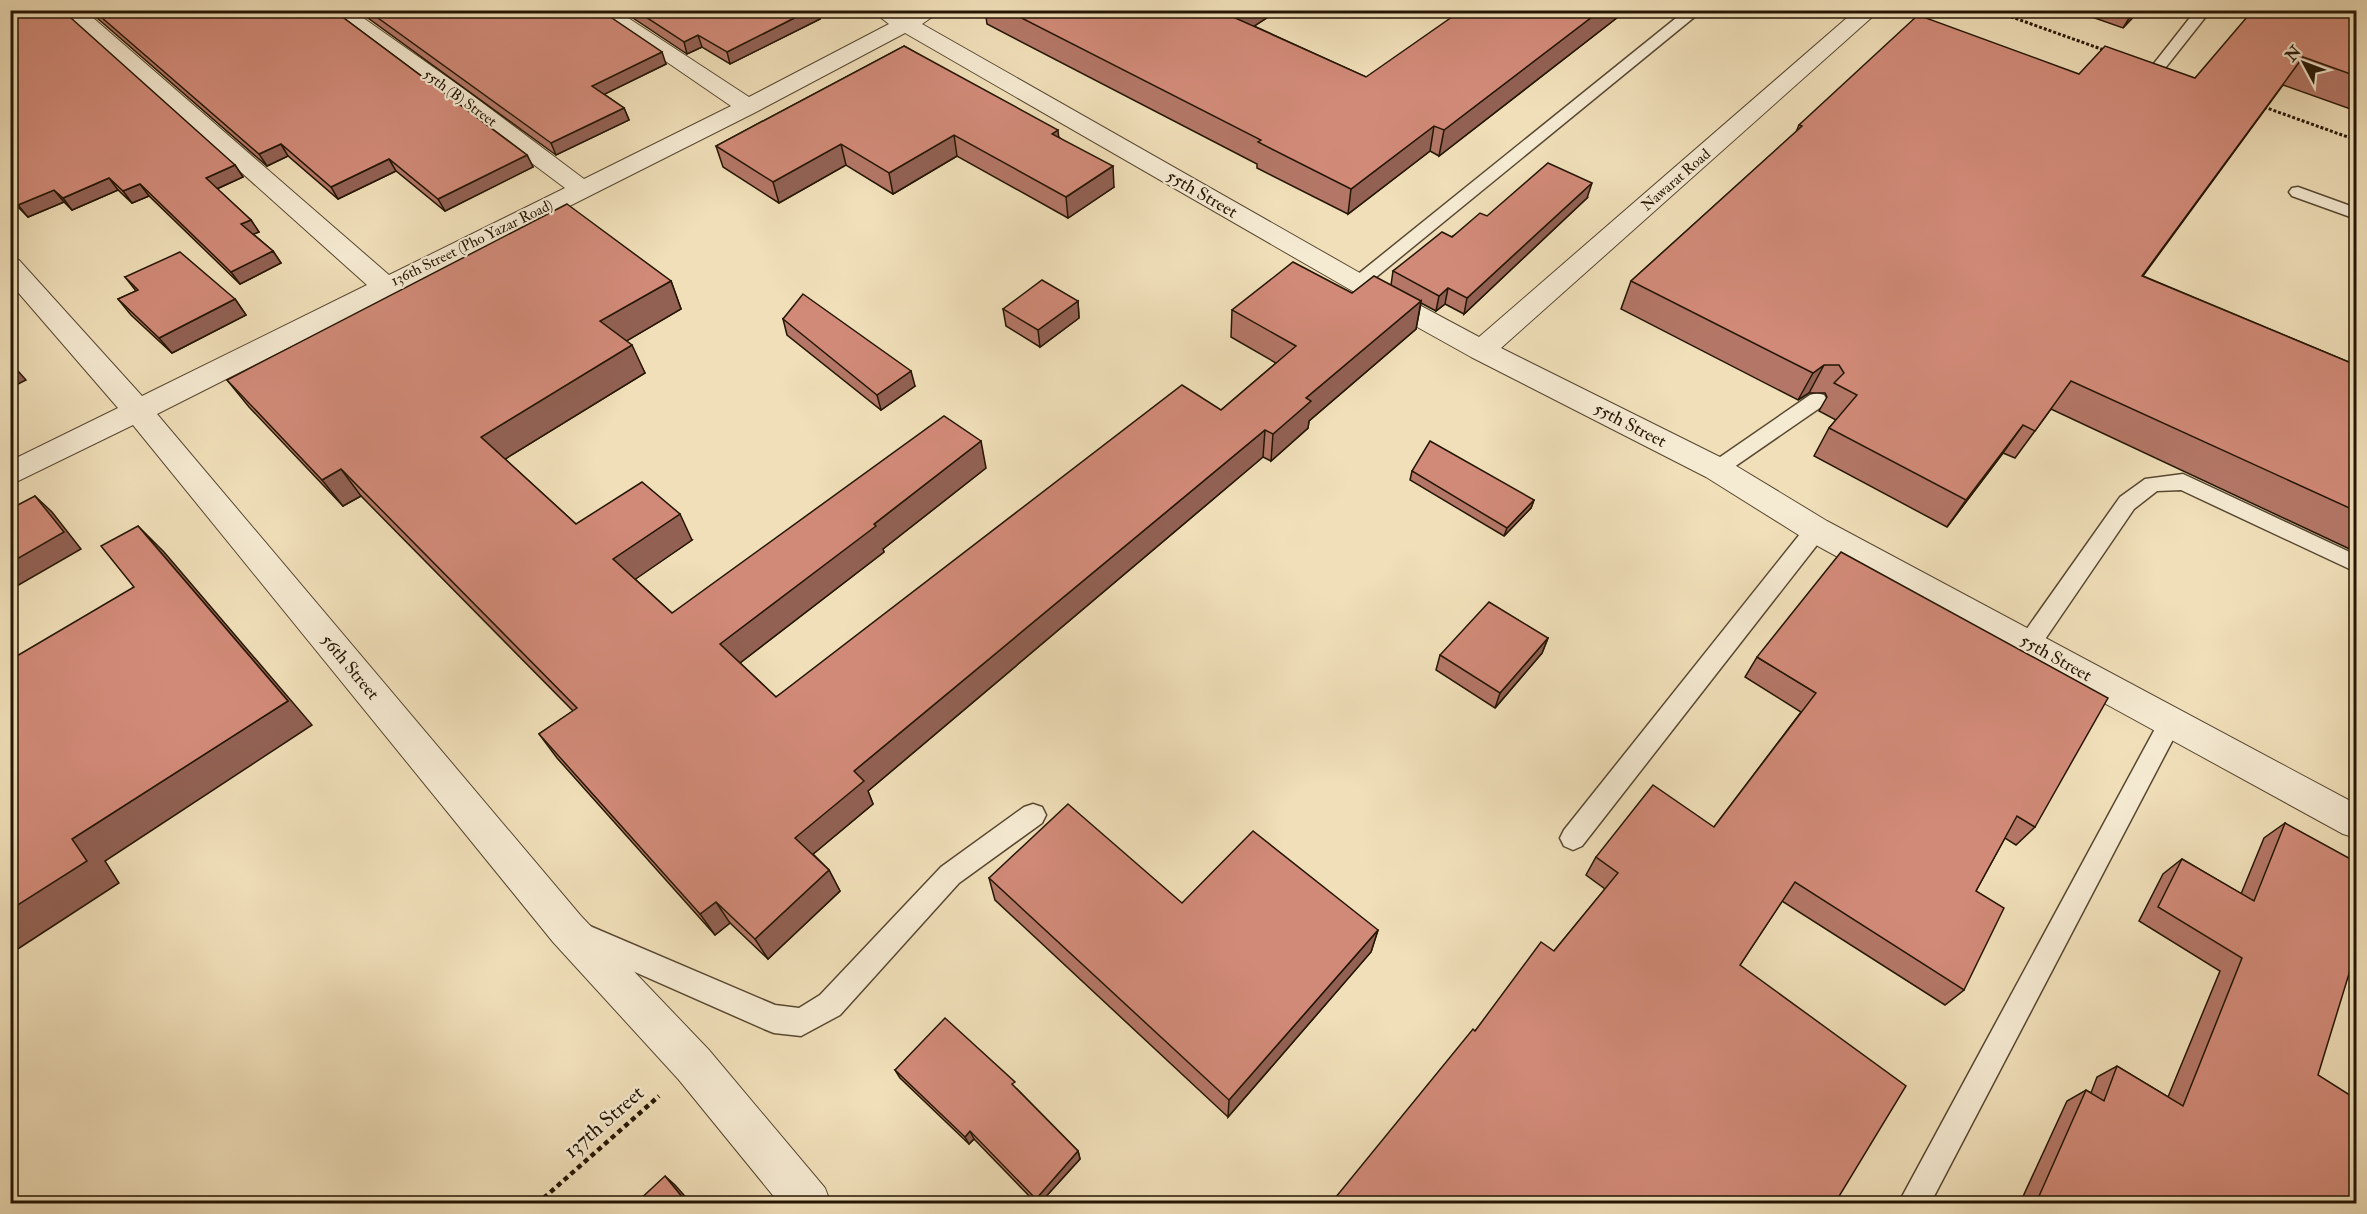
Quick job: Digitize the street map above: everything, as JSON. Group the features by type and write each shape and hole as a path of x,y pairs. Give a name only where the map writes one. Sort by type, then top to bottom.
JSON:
{"street":[{"path":"70,10 385,286"},
{"name":"55th (B) Street","path":"337,10 456,94 582,189"},
{"path":"601,10 748,107"},
{"name":"136th Street (Pho Yazar Road)","path":"10,474 748,107 893,17 932,10"},
{"name":"Nawarat Road","path":"1481,350 1870,10"},
{"name":"55th Street","path":"893,17 1358,284 1481,350 1717,469 1816,530 2356,822"},
{"name":"56th Street","path":"10,266 138,411 567,929 694,1065 809,1203"}],"lane":[{"path":"1358,284 1696,10"},
{"path":"2157,69 2204,10"},
{"path":"2298,192 2356,214"},
{"path":"1717,469 1817,400"},
{"path":"2029,644 2127,503 2152,484 2183,482 2356,564"},
{"path":"1573,838 1816,530"},
{"path":"1913,1203 2171,722"},
{"path":"567,929 774,1019 801,1022 830,1005 950,874 1033,815"}],"path":[{"name":"137th Street","path":"537,1203 694,1065"}],"building":[{"path":"10,10 62,10 235,165 206,178 251,220 241,224 273,251 231,272 140,184 123,191 109,178 63,198 54,190 18,205 10,197"},
{"path":"93,10 333,10 527,155 438,199 389,159 331,187 281,144 259,154"},
{"path":"367,10 600,10 662,52 592,86 624,108 551,143"},
{"path":"635,10 810,10 727,52 698,35 684,42"},
{"path":"1006,10 1240,10 1231,16 1366,77 1462,10 1601,10 1444,130 1434,126 1351,189 1258,142 1261,140"},
{"path":"2253,10 2356,10 2356,76 2303,57 2142,276 2356,365 2356,511 2071,381 2035,431 2023,425 1966,500 1829,428 1857,395 1834,383 1844,373 1839,365 1824,365 1813,373 1631,281 1802,126 1799,125 1918,15 2079,74 2105,46 2195,78"},
{"path":"904,46 1058,130 1052,134 1113,166 1066,197 954,135 889,173 841,144 773,182 716,146"},
{"path":"1548,163 1592,183 1467,298 1448,288 1439,296 1393,271 1442,232 1452,237 1480,213 1487,216"},
{"path":"567,204 671,281 600,321 632,345 481,437 576,524 642,482 680,514 613,559 672,613 944,416 981,441 874,524 876,526 720,644 776,697 1182,385 1221,410 1296,346 1232,310 1293,262 1352,293 1374,276 1421,301 1306,398 1311,401 1273,434 1265,430 854,771 864,781 795,838 829,870 755,939 716,902 700,914 539,734 577,708 341,469 322,480 227,380"},
{"path":"180,252 235,299 159,338 118,299 138,290 125,277"},
{"path":"1042,280 1078,301 1038,330 1003,309"},
{"path":"803,294 911,371 877,395 783,319"},
{"path":"1430,441 1534,500 1507,528 1412,471"},
{"path":"35,496 64,532 10,563 10,509"},
{"path":"138,526 288,701 72,839 87,861 10,910 10,660 134,587 101,546"},
{"path":"1841,552 2108,698 2035,827 2017,816 1976,891 2004,908 1964,990 1795,882 1740,965 1906,1086 1835,1203 1331,1203 1473,1029 1475,1031 1541,942 1554,951 1618,873 1596,857 1653,785 1714,827 1816,693 1757,657"},
{"path":"1489,602 1548,638 1500,693 1440,655"},
{"path":"1068,804 1182,903 1253,831 1378,930 1229,1100 989,878"},
{"path":"2285,823 2356,862 2356,951 2318,1075 2356,1099 2356,1203 2036,1203 2086,1090 2104,1101 2117,1066 2183,1106 2242,958 2158,907 2182,859 2254,901"},
{"path":"945,1018 1015,1082 1012,1084 1078,1151 1036,1199 970,1131 965,1137 895,1070"},
{"path":"665,1176 687,1203 636,1203"}]}
